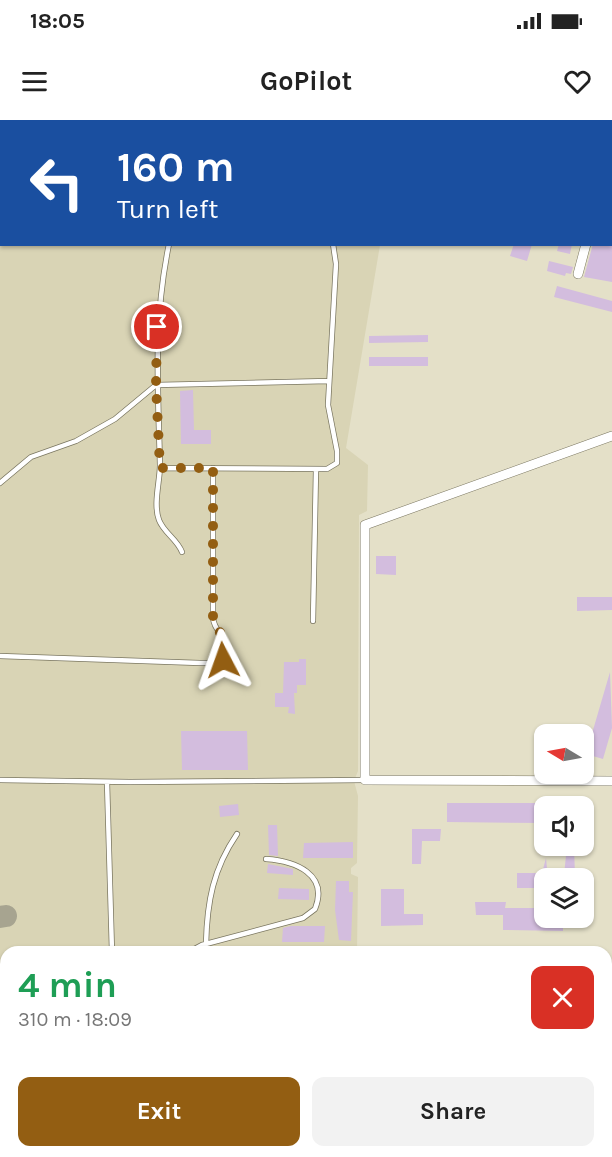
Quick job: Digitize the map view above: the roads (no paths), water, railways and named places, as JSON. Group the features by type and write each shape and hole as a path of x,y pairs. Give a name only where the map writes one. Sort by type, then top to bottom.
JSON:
{"street":[{"path":"578,274 585,246"},
{"path":"612,436 365,525 364,780 612,781"}],"lane":[{"path":"169,246 160,297 156,385 160,468 158,519 178,541 182,552"},
{"path":"160,468 316,469 333,467 338,457 328,415 336,264 333,246"},
{"path":"0,483 31,457 76,441 115,419 156,385 329,381"},
{"path":"0,656 209,664 223,660 226,641 224,634 214,624 213,618 213,468"},
{"path":"313,621 316,469"},
{"path":"0,780 107,782 364,780"},
{"path":"107,782 112,946"},
{"path":"207,944 208,902 212,884 218,866 237,834"},
{"path":"202,946 303,918 315,909 318,886 310,873 292,863 266,859"}]}
